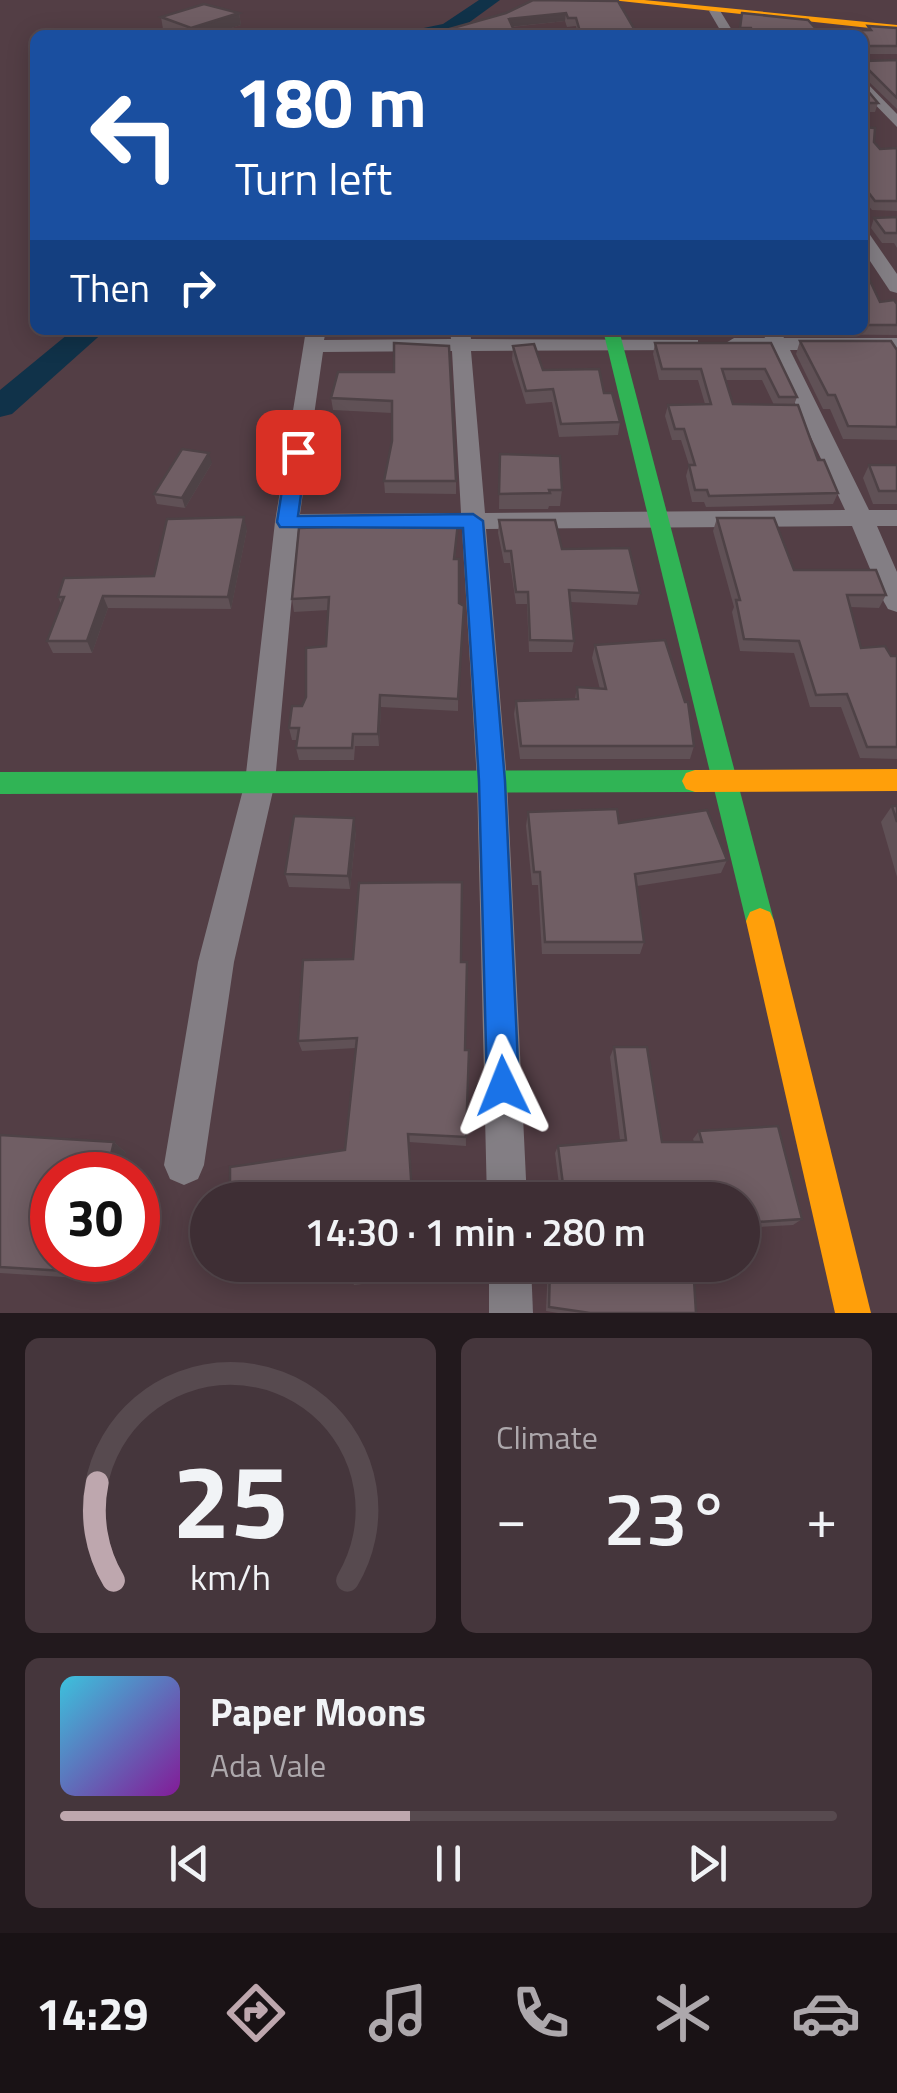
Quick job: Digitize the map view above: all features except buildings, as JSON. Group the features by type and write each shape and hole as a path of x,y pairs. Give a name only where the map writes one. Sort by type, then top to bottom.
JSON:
{"street":[{"path":"616,0 817,27 897,28"},
{"path":"715,11 726,30"},
{"path":"868,90 897,126 880,130"},
{"path":"868,245 897,287"},
{"path":"460,337 492,781 506,1182"},
{"path":"613,337 727,780 853,1313"},
{"path":"773,337 897,602"},
{"path":"184,1165 216,962 260,782 287,522 315,338 773,337 897,344"},
{"path":"287,522 897,518"},
{"path":"0,783 897,780"},
{"path":"511,1282 512,1313"}],"waterway":[{"path":"440,30 449,28 491,0"},
{"path":"0,407 85,335"}],"traffic: fast":[{"path":"612,335 760,921"},
{"path":"0,783 695,781"}],"traffic: slow":[{"path":"616,0 897,28"},
{"path":"695,781 897,780"},
{"path":"760,921 853,1313"}],"route":[{"path":"298,452 287,522 473,521 492,781 503,1086"}]}
